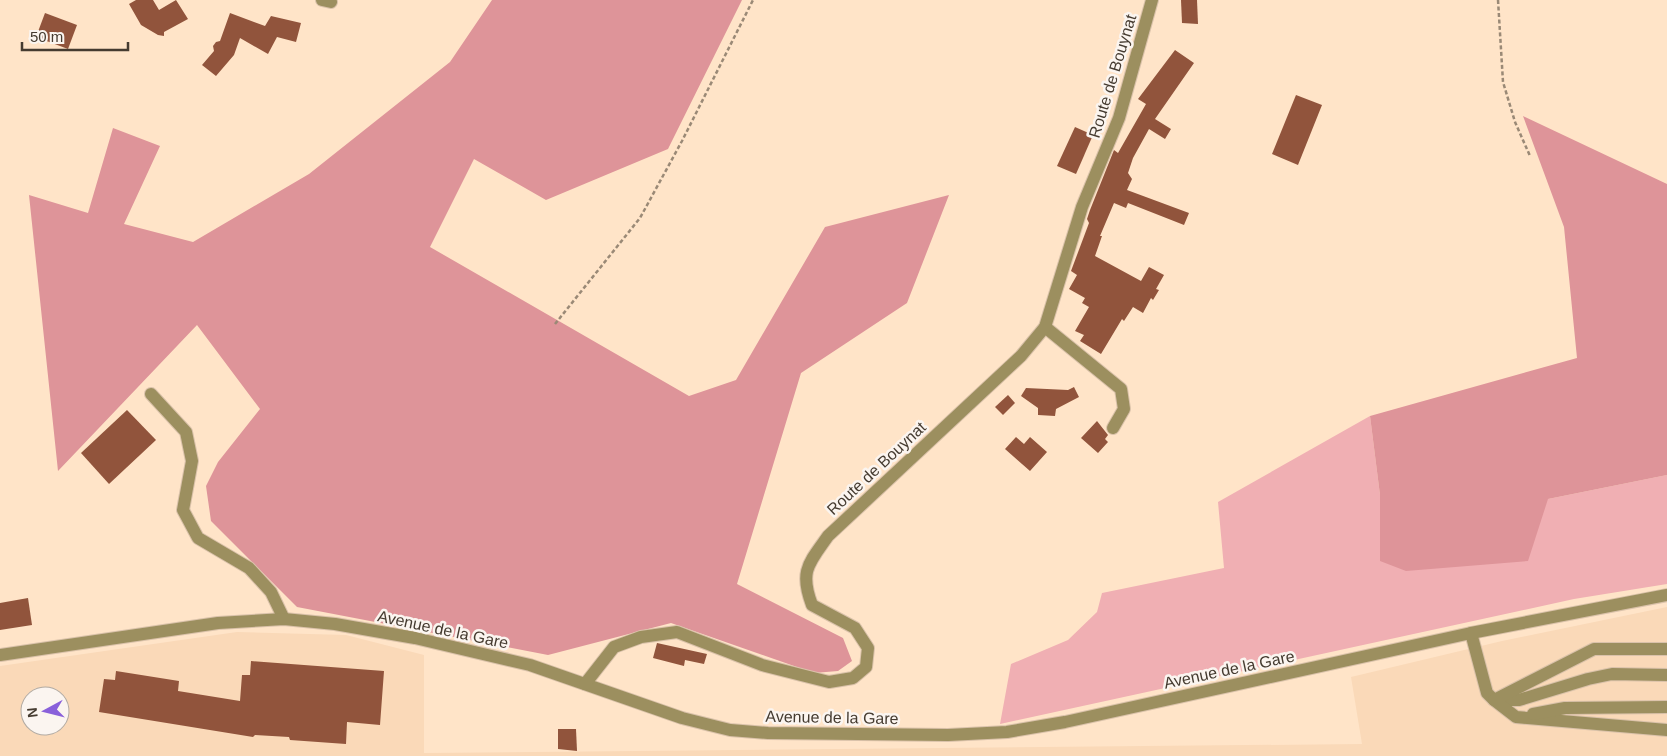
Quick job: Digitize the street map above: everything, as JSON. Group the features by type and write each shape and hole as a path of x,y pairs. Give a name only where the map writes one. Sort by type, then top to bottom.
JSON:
{"street":[{"name":"Route de Bouynat","path":"585,684 614,646 641,637 677,632 762,665 829,682 853,678 866,667 868,648 854,628 812,605 805,588 807,565 828,536 1021,356 1045,327 1082,207 1119,118 1152,0"},
{"path":"1045,327 1121,389 1124,409 1113,428"},
{"path":"152,394 186,432 192,461 183,510 198,538 250,568 270,592 284,619"},
{"name":"Avenue de la Gare","path":"0,655 218,623 284,619 335,624 415,638 530,665 682,718 730,730 768,733 948,735 1007,732 1065,722 1471,633 1667,595"},
{"path":"1471,633 1487,693 1516,717 1667,730"},
{"path":"1494,700 1594,649 1667,649"},
{"path":"1494,700 1519,700 1588,679 1612,674 1667,675"},
{"path":"1516,717 1565,708 1667,706"}],"path":[{"path":"555,324 640,218 682,141 752,0"},
{"path":"1498,0 1503,82 1515,122 1530,156"}],"shaded area":[{"path":"492,0 742,0 668,149 546,200 474,159 430,247 689,396 736,380 825,227 949,195 907,303 801,373 737,584 843,638 852,661 838,671 814,673 671,623 548,655 297,607 211,521 206,486 218,462 260,409 197,325 58,471 29,195 88,213 113,128 160,146 124,224 193,242 309,174 450,62"},
{"path":"1523,116 1667,184 1667,475 1548,499 1528,561 1406,571 1380,561 1380,495 1370,416 1577,358 1564,227"},
{"path":"1370,416 1380,495 1380,561 1548,499 1667,475 1667,584 1574,599 1000,724 1011,664 1068,640 1097,612 1102,593 1224,568 1218,502"},
{"path":"1667,607 1667,756 0,756 0,666 237,632 346,635 424,655 424,753 1362,744 1351,677 1502,641"}],"building":[{"path":"136,0 153,0 159,10 176,0 188,19 164,32 164,36 158,35 141,25 129,4"},
{"path":"1181,0 1197,0 1198,24 1182,23"},
{"path":"45,13 77,25 68,49 36,37"},
{"path":"230,13 265,26 271,16 301,23 296,42 277,37 268,54 240,38 234,55 216,76 202,65 214,51 213,46 216,42 220,41"},
{"path":"1175,50 1194,63 1155,119 1171,129 1165,139 1149,129 1133,158 1128,173 1132,179 1127,190 1189,213 1184,225 1128,203 1126,208 1114,203 1100,236 1102,236 1095,256 1141,281 1149,267 1164,275 1156,289 1159,290 1153,300 1151,298 1143,313 1133,307 1124,321 1122,319 1101,354 1080,341 1084,335 1075,331 1089,307 1082,303 1085,298 1069,289 1077,275 1071,271 1089,223 1087,219 1090,210 1114,150 1118,153 1146,104 1138,99"},
{"path":"1296,95 1322,105 1298,165 1272,154"},
{"path":"1075,127 1093,135 1076,174 1057,166"},
{"path":"1074,387 1079,397 1056,409 1055,416 1038,415 1038,408 1021,396 1026,388 1068,390"},
{"path":"1008,395 1015,403 1003,415 995,407"},
{"path":"127,410 156,440 109,484 81,453"},
{"path":"1097,421 1108,435 1105,439 1108,442 1098,453 1081,438"},
{"path":"1016,437 1024,444 1030,437 1047,452 1030,471 1005,449"},
{"path":"28,598 32,625 0,630 0,603"},
{"path":"657,643 707,654 704,664 685,660 684,666 653,658"},
{"path":"251,661 384,671 380,725 347,722 346,744 290,740 289,737 255,735 253,737 99,712 104,679 115,680 116,671 179,681 178,691 240,701 242,675 250,675"},
{"path":"558,729 576,729 577,751 558,749"}]}
